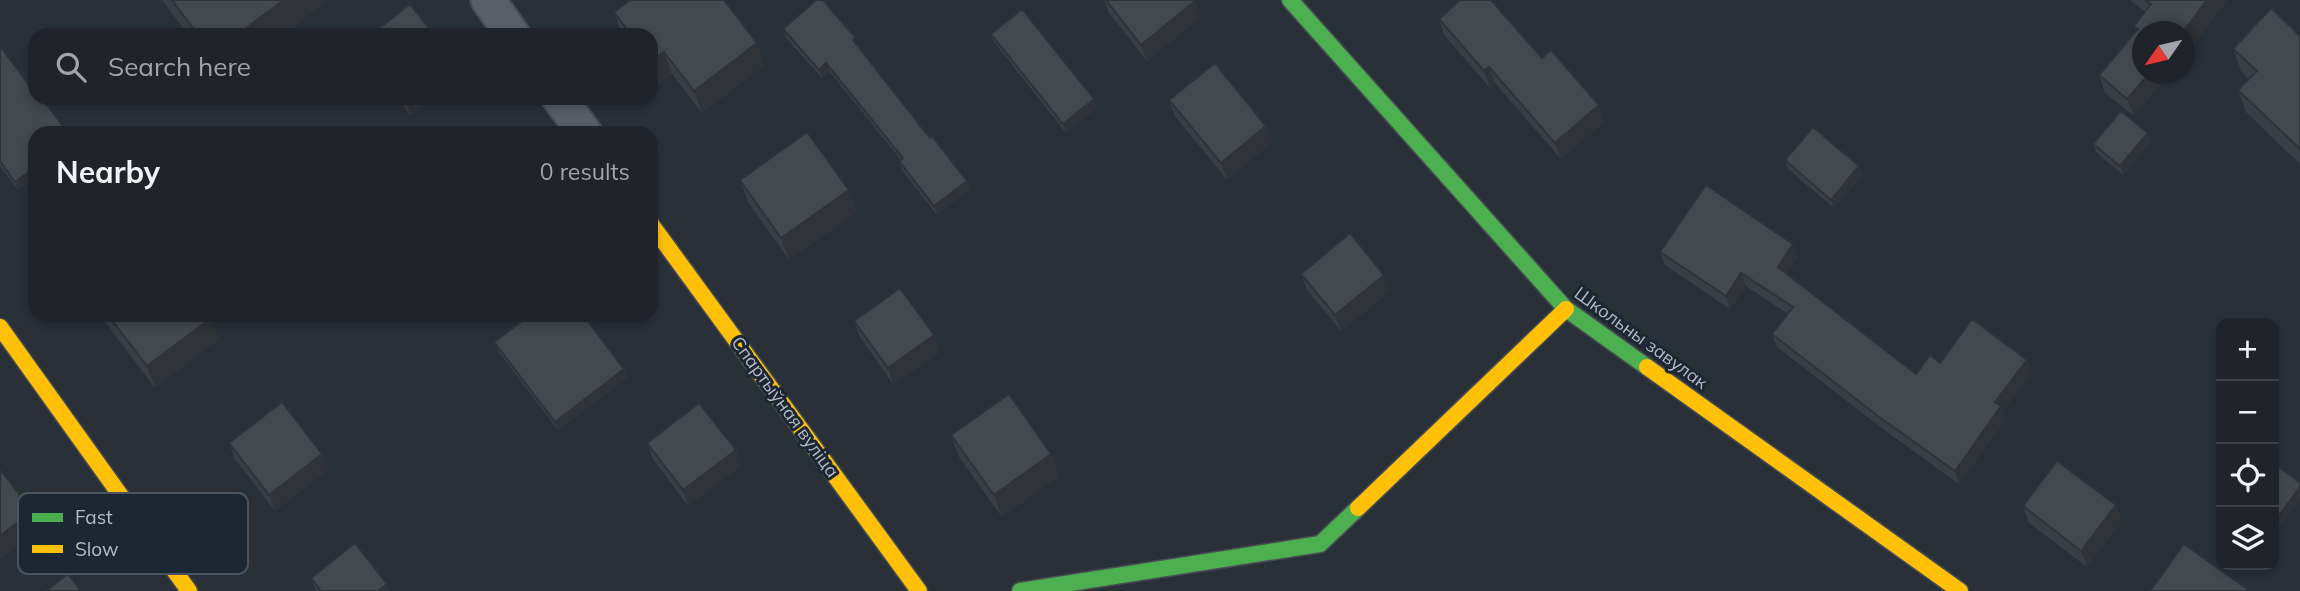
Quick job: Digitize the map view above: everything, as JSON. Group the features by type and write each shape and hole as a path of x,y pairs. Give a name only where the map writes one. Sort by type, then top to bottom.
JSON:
{"street":[{"path":"488,0 508,28"},
{"name":"Школьны завулак","path":"1290,0 1566,309 1960,591"},
{"path":"564,105 580,126"},
{"name":"Спартыўная вуліца","path":"658,233 919,591"},
{"path":"1020,591 1321,544 1566,309"},
{"path":"0,327 119,493"},
{"path":"178,574 190,591"}],"building":[{"path":"172,0 284,0 246,28 193,28"},
{"path":"630,0 724,0 757,43 694,91 664,52 658,56 658,28 626,28 614,12"},
{"path":"816,0 823,0 855,37 853,40 967,181 934,206 899,161 903,158 826,63 819,70 783,29"},
{"path":"1106,0 1194,0 1195,1 1141,45"},
{"path":"1460,0 1491,0 1542,58 1551,50 1599,105 1555,143 1489,67 1484,71 1439,19"},
{"path":"2146,0 2207,0 2191,21 2138,21 2151,4"},
{"path":"410,4 429,28 380,28"},
{"path":"2271,8 2300,36 2300,149 2238,90 2257,71 2233,49"},
{"path":"1022,9 1094,99 1063,124 991,34"},
{"path":"2132,36 2132,84 2140,84 2127,99 2099,75"},
{"path":"0,46 28,84 28,105 47,105 63,126 28,126 28,172 15,182 0,161"},
{"path":"1215,63 1266,126 1221,163 1169,100"},
{"path":"2121,111 2148,133 2120,166 2093,144"},
{"path":"1813,127 1859,166 1831,200 1785,160"},
{"path":"807,132 849,190 781,238 740,180"},
{"path":"1706,185 1793,244 1778,267 1916,374 1930,355 1940,363 1972,319 2027,360 1995,402 2001,406 1955,471 1878,416 1772,334 1793,307 1741,273 1726,296 1660,252"},
{"path":"1350,233 1384,275 1335,315 1301,274"},
{"path":"900,288 934,335 888,368 854,321"},
{"path":"113,322 206,322 147,366"},
{"path":"521,322 588,322 624,369 555,422 494,342"},
{"path":"1009,394 1051,454 994,495 951,435"},
{"path":"282,402 322,454 269,495 229,443"},
{"path":"699,403 736,450 683,490 647,443"},
{"path":"2057,461 2116,505 2081,551 2023,506"},
{"path":"2279,467 2300,483 2300,487 2279,516"},
{"path":"0,469 18,493 18,522 0,536"},
{"path":"355,543 387,584 378,591 321,591 311,578"},
{"path":"2184,544 2216,567 2216,570 2221,570 2250,591 2150,591"},
{"path":"68,574 81,591 46,591"}],"traffic: fast":[{"path":"1290,0 1566,309 1647,367"},
{"path":"1020,591 1320,544 1358,508"}],"traffic: slow":[{"path":"658,234 919,591"},
{"path":"1358,508 1566,309"},
{"path":"0,327 119,493"},
{"path":"1647,367 1960,591"},
{"path":"177,574 189,591"}]}
